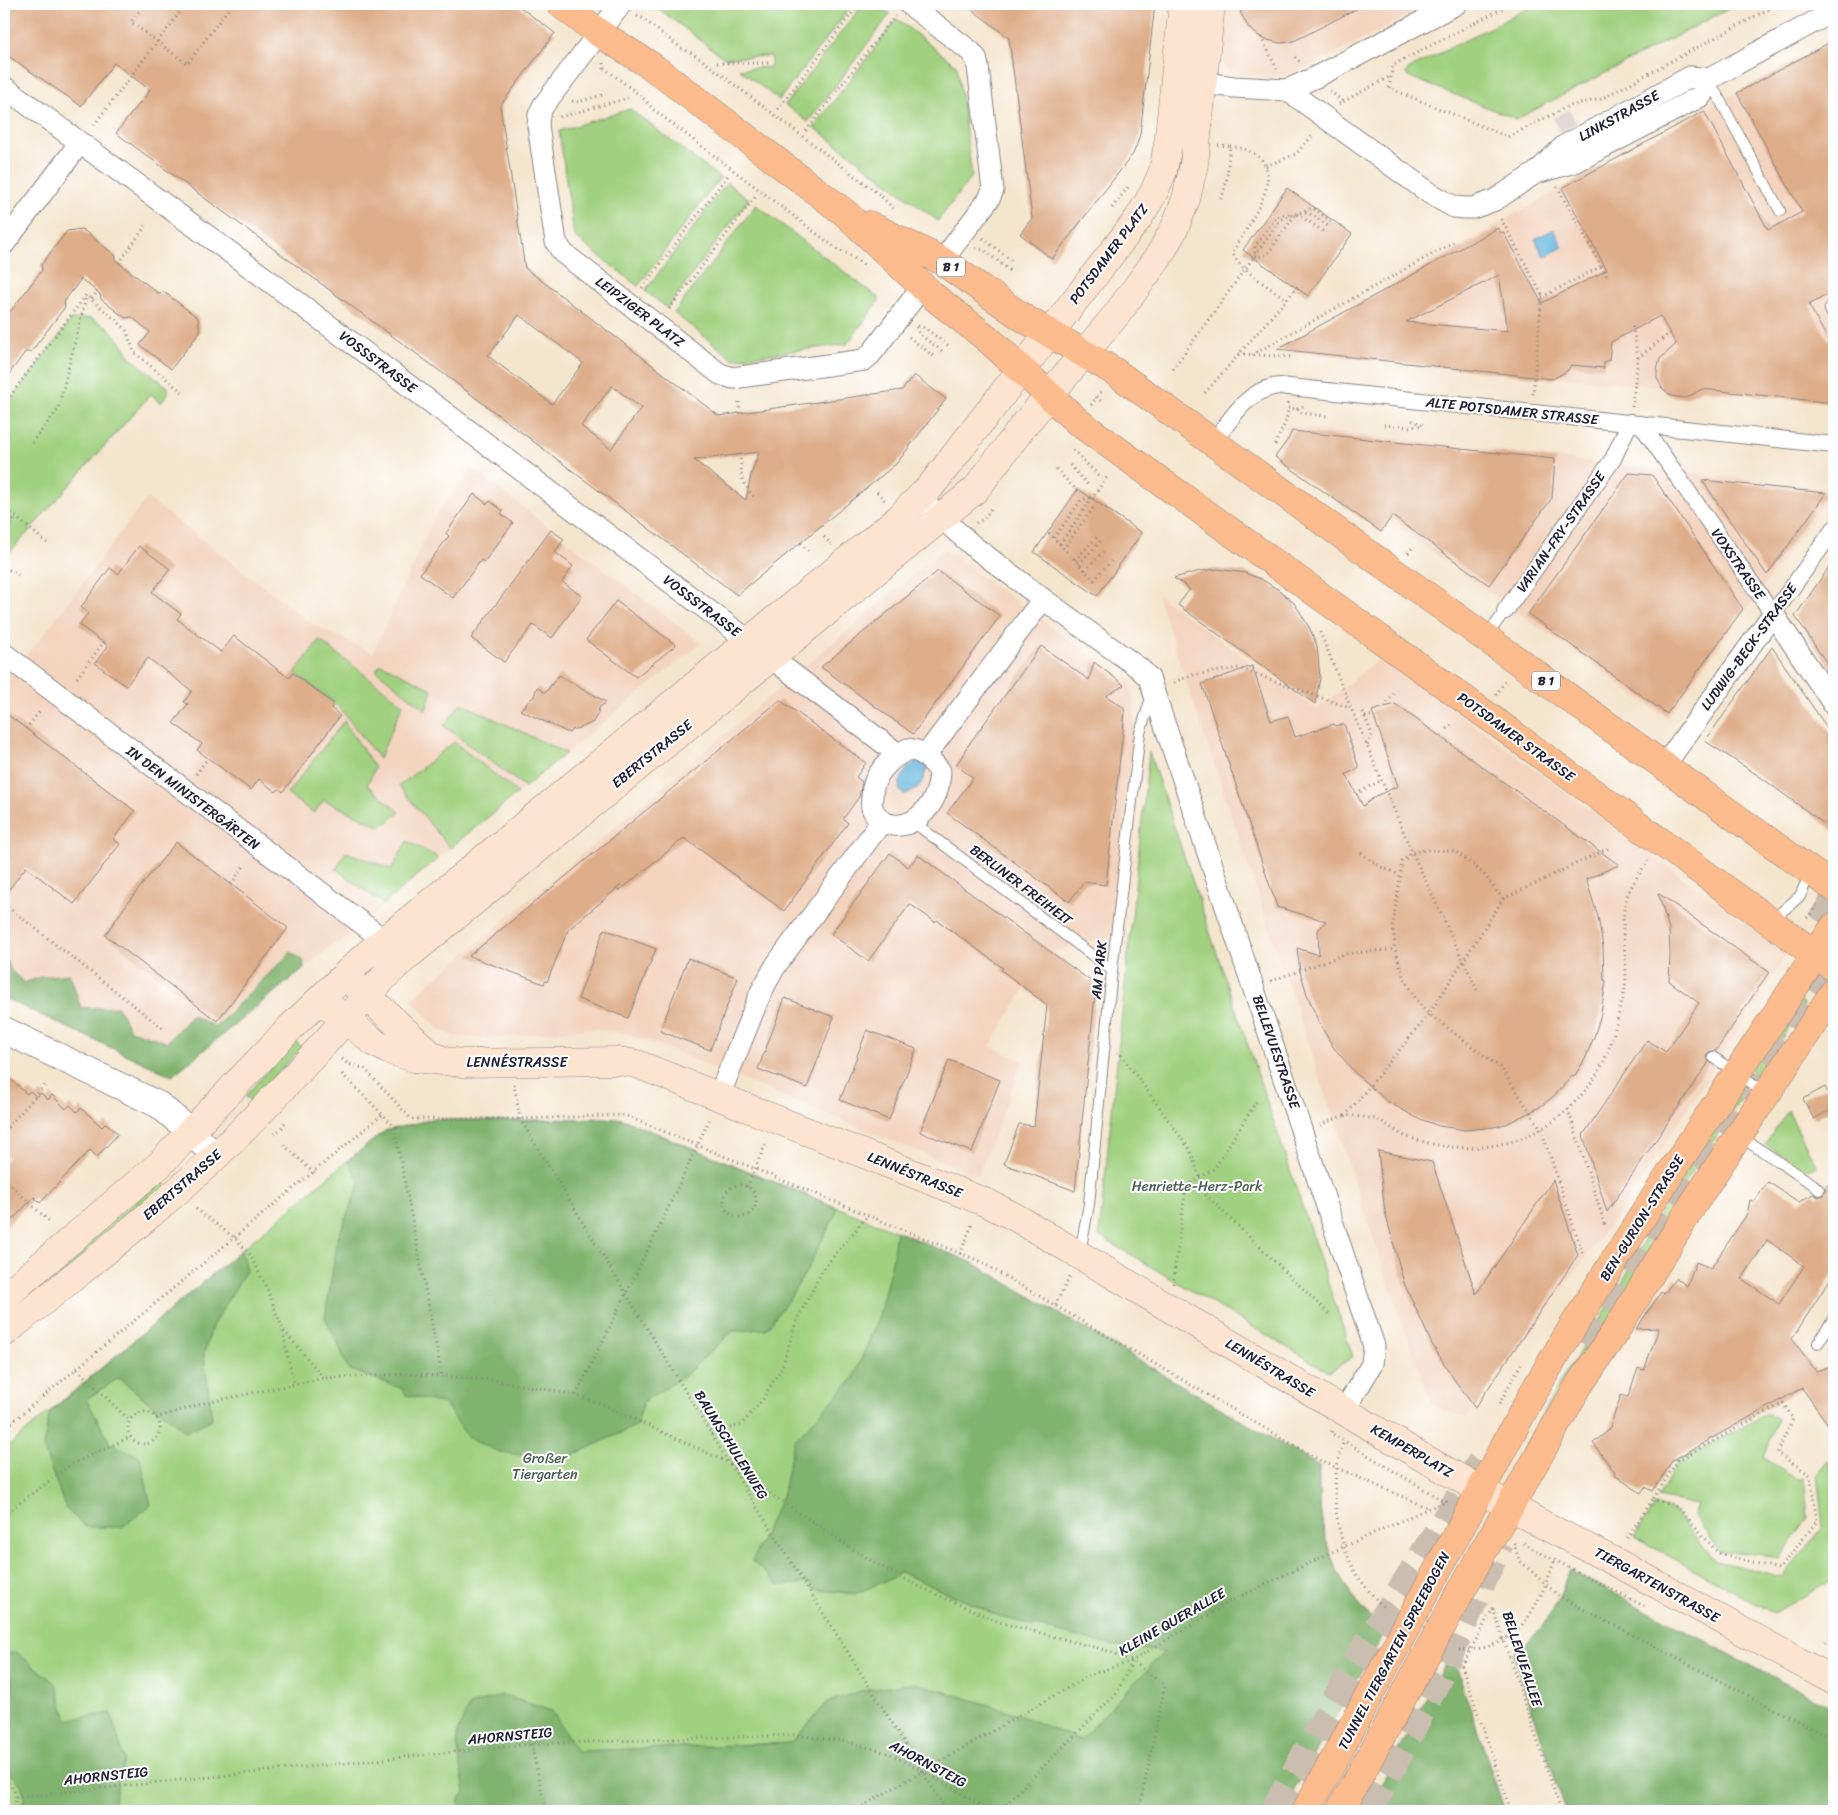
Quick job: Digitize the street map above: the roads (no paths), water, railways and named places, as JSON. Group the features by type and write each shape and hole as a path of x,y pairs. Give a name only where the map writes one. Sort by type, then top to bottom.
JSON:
{"main road":[{"name":"B 1","path":"561,4 599,32 650,65 845,213 934,298 988,339 1049,396"},
{"name":"POTSDAMER PLATZ","path":"920,499 948,466 1138,219 1153,194 1166,158 1183,4"},
{"path":"941,517 976,489 1015,436 1117,314 1158,258 1175,227 1186,199 1194,164 1211,4"},
{"name":"B 1","path":"845,213 942,261 1017,314 1115,372 1811,871 1826,896"},
{"name":"POTSDAMER STRASSE","path":"1049,396 1085,428 1825,961"},
{"name":"EBERTSTRASSE","path":"4,1333 170,1197 261,1112 367,996 406,957 759,649 920,499"},
{"name":"EBERTSTRASSE","path":"4,1297 159,1165 285,1032 384,940 759,649 941,517"},
{"name":"BEN-GURION-STRASSE","path":"1481,1490 1552,1362 1657,1193 1737,1073 1825,961 1834,927"},
{"path":"345,975 367,996"},
{"path":"1510,1506 1577,1388 1615,1332 1738,1135 1834,992"},
{"name":"LENNÉSTRASSE","path":"367,996 430,1054 446,1062"},
{"path":"320,999 345,1020"},
{"name":"LENNÉSTRASSE","path":"345,1020 368,1038 388,1050 414,1058 463,1063 630,1062 645,1066 715,1105 987,1203 1014,1217 1076,1263 1339,1420"},
{"name":"KEMPERPLATZ","path":"1339,1420 1481,1490"},
{"name":"TIERGARTENSTRASSE","path":"1481,1490 1834,1681"},
{"name":"TUNNEL TIERGARTEN SPREEBOGEN","path":"1306,1811 1481,1490"},
{"name":"TUNNEL TIERGARTEN SPREEBOGEN","path":"1340,1811 1485,1547 1510,1506"}],"street":[{"name":"LEIPZIGER PLATZ","path":"621,4 543,106 539,116 538,126 556,242 560,250 720,374 732,378 864,360 871,354 922,287"},
{"path":"1175,80 1287,90 1316,77 1456,4"},
{"path":"903,9 970,51 976,58 978,67 993,190 942,261"},
{"name":"LINKSTRASSE","path":"1287,90 1431,194 1454,207 1473,208 1486,203 1537,172 1564,146 1690,76 1709,79 1834,11"},
{"name":"VOSSSTRASSE","path":"4,88 283,291 898,754"},
{"path":"4,244 80,144"},
{"name":"ALTE POTSDAMER STRASSE","path":"1213,443 1253,395 1273,387 1531,412 1834,445"},
{"name":"VARIAN-FRY-STRASSE","path":"1505,611 1613,459 1636,423"},
{"name":"VOXSTRASSE","path":"1636,423 1773,614 1834,705"},
{"path":"920,499 973,546 1139,668 1149,678 1154,690"},
{"name":"LUDWIG-BECK-STRASSE","path":"1664,766 1834,529"},
{"path":"926,755 1043,599"},
{"name":"IN DEN MINISTERGÄRTEN","path":"4,654 384,940"},
{"name":"BELLEVUESTRASSE","path":"1154,690 1374,1346 1372,1364 1339,1420"},
{"path":"908,749 919,750 926,755 940,771 939,787 932,802 913,822 899,826 882,821 871,807 872,791 878,774 898,754 908,749"},
{"path":"715,1105 761,992 776,965 882,821"},
{"path":"4,1030 159,1105 192,1132 215,1156"}],"lane":[{"path":"1709,79 1780,211"},
{"path":"1537,172 1655,108"},
{"name":"VARIAN-FRY-STRASSE","path":"1486,638 1505,611"},
{"name":"AM PARK","path":"1076,1263 1089,1204 1112,970 1140,733 1154,690"},
{"name":"BERLINER FREIHEIT","path":"913,822 1112,970"},
{"path":"1771,922 1800,896 1811,871"},
{"path":"1712,1056 1766,1093"},
{"path":"1738,1135 1819,1190"},
{"path":"1818,1343 1834,1318"}],"water":[{"path":"1554,229 1563,247 1544,257 1535,239"},
{"path":"918,761 927,767 924,777 913,792 903,794 899,789 902,776 911,765"}],"tunnel":[{"path":"1798,958 1834,900"},
{"path":"1590,1348 1637,1267 1834,954"},
{"path":"1274,1811 1359,1657 1481,1462"},
{"path":"1369,1811 1442,1671 1500,1543"}],"park label":[{"name":"Henriette-Herz-Park","path":"1197,1186"},
{"name":"Großer Tiergarten","path":"545,1466"}]}
